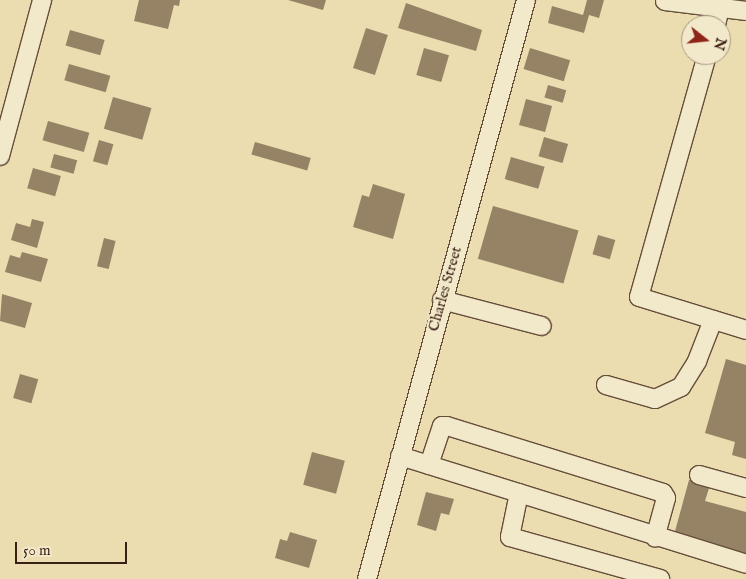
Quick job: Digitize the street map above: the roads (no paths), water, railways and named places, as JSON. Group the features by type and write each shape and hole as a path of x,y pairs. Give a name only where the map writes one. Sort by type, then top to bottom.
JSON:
{"street":[{"path":"0,156 42,0"},
{"name":"Charles Street","path":"367,579 442,300 526,0"},
{"path":"665,1 711,15"},
{"path":"726,15 746,10"},
{"path":"704,65 639,297 746,330"},
{"path":"442,300 542,326"},
{"path":"606,385 655,399 680,387 697,361 713,320"},
{"path":"429,465 442,426 447,426 663,492 666,498 654,538"},
{"path":"400,456 654,538 746,564"},
{"path":"699,475 746,488"},
{"path":"519,493 510,537 660,579"}]}
